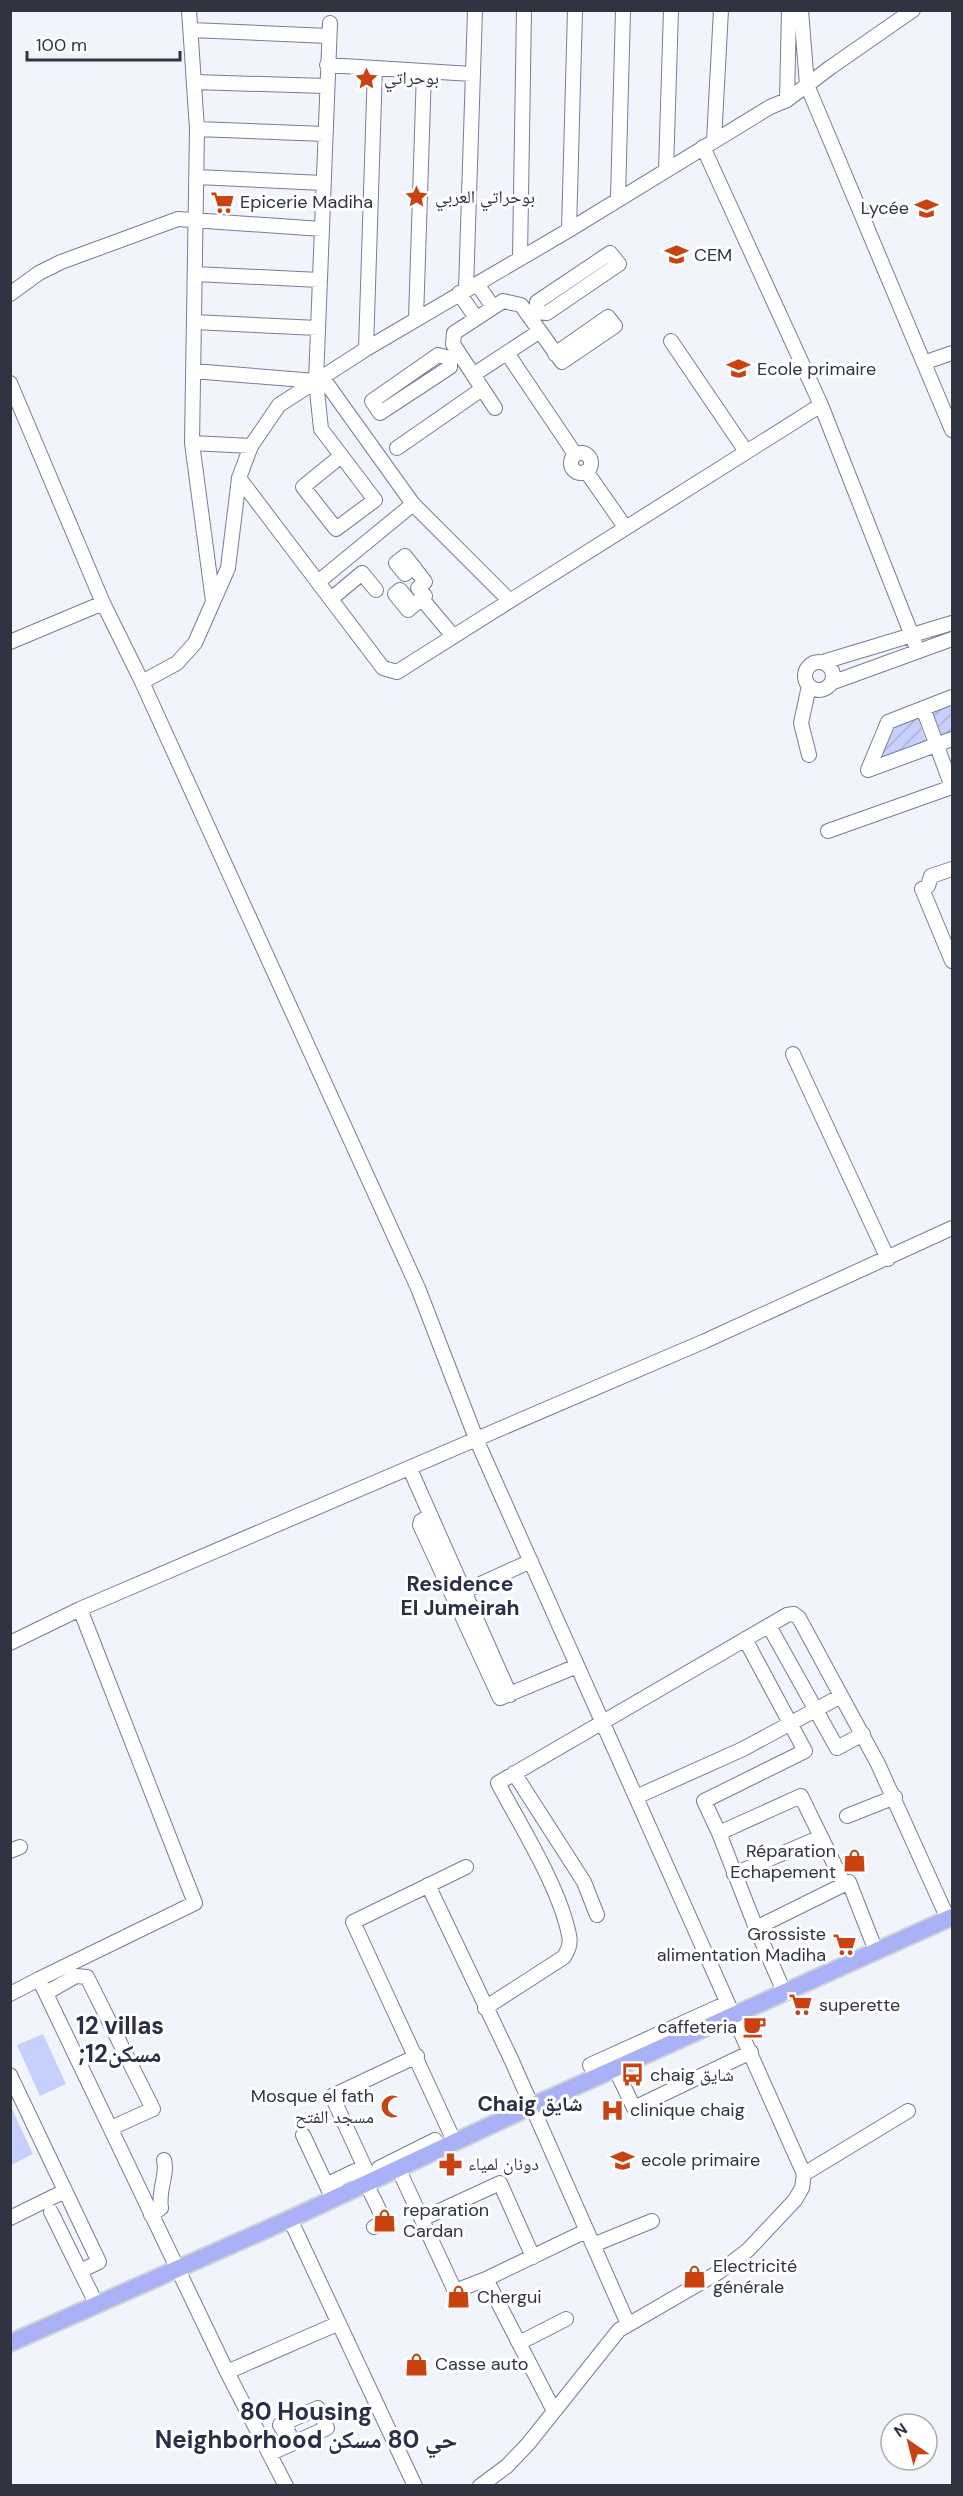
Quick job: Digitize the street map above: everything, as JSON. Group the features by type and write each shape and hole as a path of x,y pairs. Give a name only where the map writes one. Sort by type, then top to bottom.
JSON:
{"main road":[{"path":"10,2343 455,2143 615,2068 730,2010 785,1994 950,1918"}],"street":[{"path":"189,10 197,129 192,443 213,602"},
{"path":"475,10 467,288 476,318"},
{"path":"520,258 524,10"},
{"path":"569,230 575,10"},
{"path":"618,198 623,10"},
{"path":"666,170 672,10"},
{"path":"721,10 709,144 821,405 918,651"},
{"path":"788,100 789,10"},
{"path":"801,10 807,85 926,362 952,430"},
{"path":"142,682 177,663 195,643 228,568 239,478 251,446 279,405 467,288 569,230 770,107 788,100 913,10"},
{"path":"191,30 329,30 318,328 321,429 375,500 336,529 303,487 341,456"},
{"path":"327,65 472,74"},
{"path":"366,349 375,68"},
{"path":"416,319 424,71"},
{"path":"194,82 326,86"},
{"path":"197,129 324,134"},
{"path":"197,177 323,183"},
{"path":"10,294 39,273 61,262 178,219 322,229"},
{"path":"610,253 618,264 547,313 532,314 537,302 610,253"},
{"path":"195,274 320,280"},
{"path":"467,288 493,307"},
{"path":"495,408 473,375 454,355 438,355 372,401 380,413 450,367 454,355 454,333 503,301 521,305 532,314 555,354"},
{"path":"194,322 318,328"},
{"path":"473,375 540,331"},
{"path":"671,341 745,450"},
{"path":"507,353 575,454 588,455 591,464 586,471 625,527"},
{"path":"926,362 952,353"},
{"path":"193,371 319,379 413,504 510,600"},
{"path":"10,383 103,603 142,682 418,1288 477,1441 804,2174 802,2188 791,2206 735,2261 619,2331 507,2466 480,2486"},
{"path":"397,448 482,389"},
{"path":"239,478 383,668 397,672 745,450 821,405"},
{"path":"192,443 251,446"},
{"path":"318,582 413,504"},
{"path":"414,567 425,582 418,588 425,597 417,602 453,636"},
{"path":"331,599 363,573 376,590"},
{"path":"10,642 103,603"},
{"path":"952,623 914,636 811,664 807,668 806,681 809,686 821,690 831,683 952,639"},
{"path":"823,662 832,671 831,683"},
{"path":"809,686 801,723 809,755"},
{"path":"952,697 888,722 868,770 952,740"},
{"path":"828,831 952,787 923,708"},
{"path":"952,868 931,876 928,886 922,889 952,961"},
{"path":"793,1054 888,1258"},
{"path":"10,1643 80,1610 477,1441 952,1228"},
{"path":"411,1469 510,1695"},
{"path":"431,1516 421,1521 420,1525 499,1697 510,1695 577,1665"},
{"path":"465,1591 531,1561"},
{"path":"10,1994 195,1903 80,1610"},
{"path":"485,2008 564,1957 569,1949 570,1936 550,1883 498,1783 745,1639 794,1614 799,1618 863,1734 895,1797 950,1918"},
{"path":"769,1626 837,1748 863,1734"},
{"path":"745,1639 805,1751 704,1801 785,1994"},
{"path":"636,1797 709,1766 841,1696"},
{"path":"514,1773 584,1882 597,1915"},
{"path":"719,1833 801,1796 844,1884"},
{"path":"847,1815 895,1797"},
{"path":"734,1874 821,1837"},
{"path":"455,2143 417,2056 352,1923 466,1867"},
{"path":"756,1928 849,1882 876,1951"},
{"path":"428,1885 532,2106 628,2324"},
{"path":"46,1993 76,1976 87,1977 153,2109 111,2128"},
{"path":"39,1979 227,2372 271,2453 286,2486"},
{"path":"596,2077 590,2065 730,2010"},
{"path":"615,2068 634,2109 751,2052"},
{"path":"374,2227 385,2222 376,2179 332,2096 417,2056"},
{"path":"10,2075 56,2192 99,2262 80,2271"},
{"path":"804,2174 908,2111"},
{"path":"303,2135 337,2197"},
{"path":"151,2215 161,2208 159,2195 166,2167 164,2160"},
{"path":"376,2179 422,2219 455,2291 486,2279 586,2231"},
{"path":"422,2219 500,2183 533,2257"},
{"path":"10,2218 17,2211 56,2192"},
{"path":"51,2212 97,2305"},
{"path":"290,2219 415,2486"},
{"path":"593,2245 652,2220"},
{"path":"486,2279 554,2411"},
{"path":"519,2343 566,2319"},
{"path":"227,2372 338,2324"},
{"path":"271,2453 293,2443"}],"shaded area":[{"path":"952,703 952,735 943,739 932,710"},
{"path":"918,717 926,743 880,759 894,725"},
{"path":"43,2034 66,2084 40,2096 17,2045"},
{"path":"11,2107 33,2154 10,2165"}],"place":[{"name":"بوحراتي","path":"366,78"},
{"name":"بوحراتي العربي","path":"417,197"},
{"name":"Epicerie Madiha","path":"222,202"},
{"name":"Lycée","path":"927,208"},
{"name":"CEM","path":"676,255"},
{"name":"Ecole primaire","path":"739,369"},
{"name":"Réparation Echapement","path":"854,1861"},
{"name":"Grossiste alimentation Madiha","path":"844,1944"},
{"name":"superette","path":"801,2005"},
{"name":"caffeteria","path":"755,2027"},
{"name":"chaig شايق","path":"632,2075"},
{"name":"Mosque el fath مسجد الفتح","path":"392,2106"},
{"name":"clinique chaig","path":"612,2110"},
{"name":"ecole primaire","path":"623,2160"},
{"name":"دونان لمياء","path":"450,2164"},
{"name":"reparation Cardan","path":"385,2220"},
{"name":"Electricité générale","path":"695,2276"},
{"name":"Chergui","path":"459,2297"},
{"name":"Casse auto","path":"417,2364"}],"district":[{"name":"Residence El Jumeirah","path":"460,1596"},
{"name":"12 villas ;12مسكن","path":"120,2039"},
{"name":"Chaig شايق","path":"530,2104"},
{"name":"80 Housing Neighborhood حي 80 مسكن","path":"306,2425"}]}
